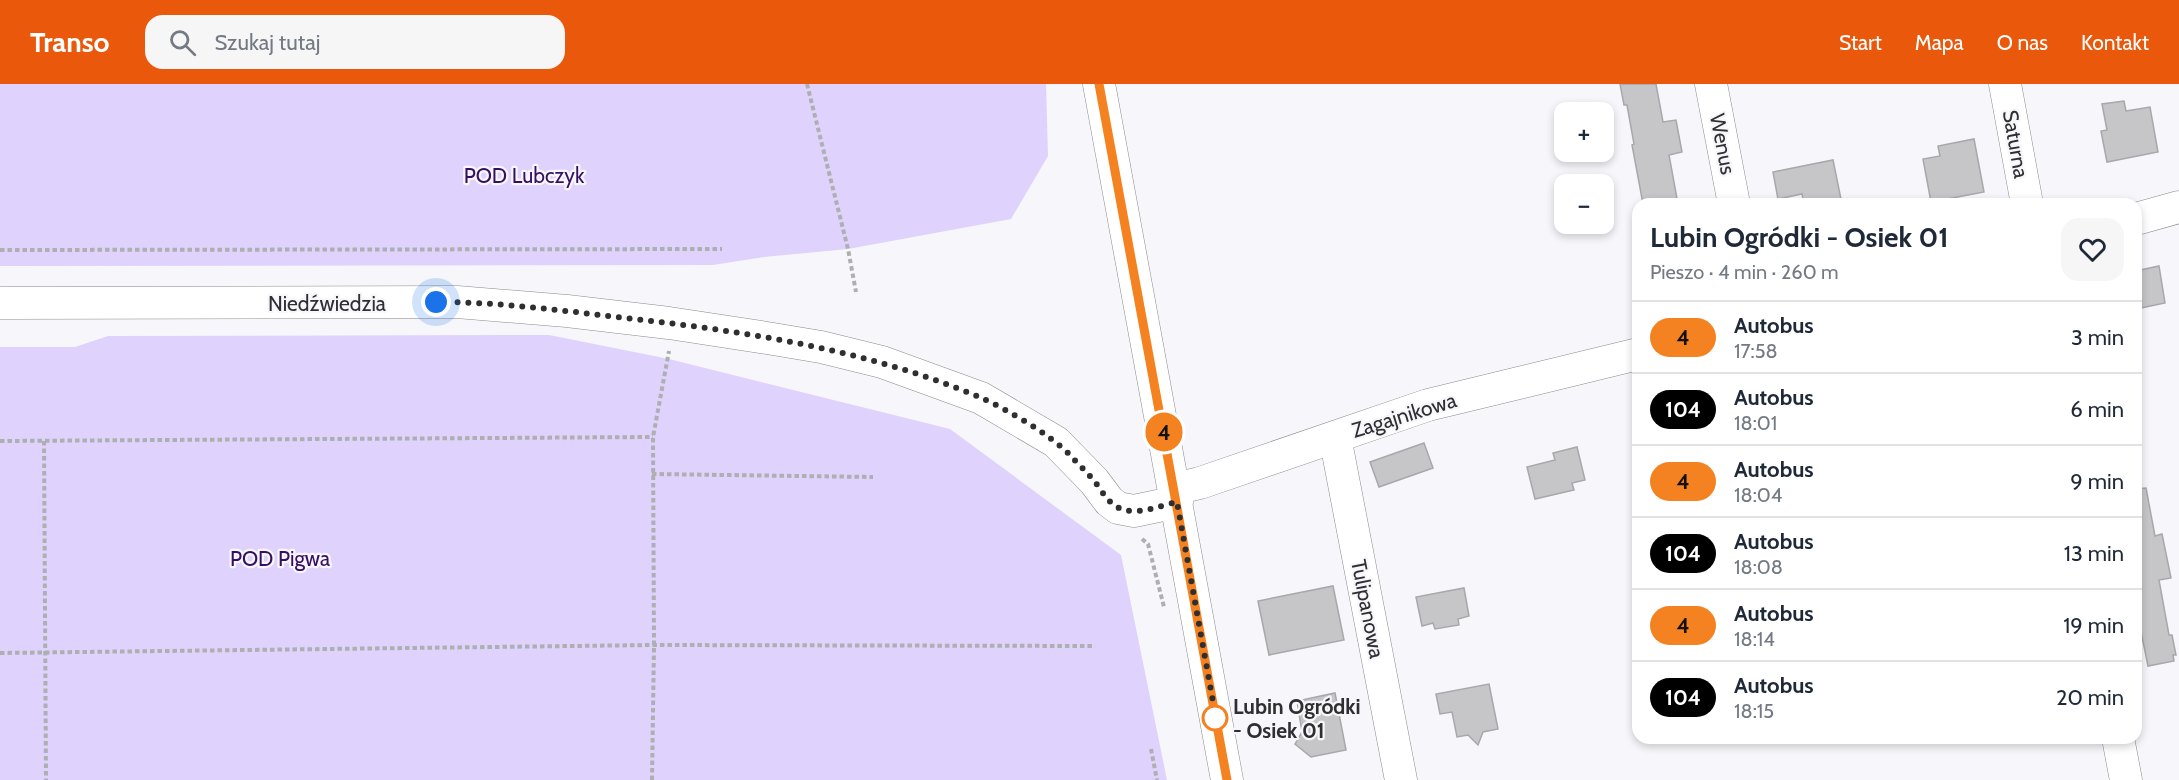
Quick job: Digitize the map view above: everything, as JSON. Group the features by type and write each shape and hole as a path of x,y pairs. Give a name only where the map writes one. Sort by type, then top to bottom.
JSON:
{"street":[{"path":"1099,84 1227,780"},
{"name":"Wenus","path":"1711,84 1733,198"},
{"name":"Saturna","path":"2005,84 2026,198"},
{"path":"2142,217 2179,207"},
{"name":"Niedźwiedzia","path":"0,303 457,302 567,311 669,323 821,347 882,362 981,398 1056,442 1094,481 1109,501 1118,508 1134,511"},
{"name":"Zagajnikowa","path":"1176,496 1200,483 1428,405 1632,355"},
{"name":"Tulipanowa","path":"1335,437 1401,780"},
{"path":"1134,511 1176,496"},
{"path":"2119,744 2126,780"}],"path":[{"path":"807,84 848,249 856,292"},
{"path":"0,250 722,249"},
{"path":"652,780 653,437 669,358"},
{"path":"0,441 653,437"},
{"path":"44,441 46,780"},
{"path":"652,474 873,477"},
{"path":"1134,511 1139,537 1148,544 1164,608"},
{"path":"0,653 654,645 1095,646"},
{"path":"1151,749 1157,780"}],"green space":[{"name":"POD Lubczyk","path":"0,84 1046,84 1048,156 1011,219 848,249 764,257 713,265 0,266"},
{"name":"POD Pigwa","path":"549,335 669,359 950,429 1121,555 1167,780 0,780 0,347 75,347 108,336"}],"building":[{"path":"1620,84 1656,84 1663,122 1676,120 1682,152 1669,155 1677,198 1642,198 1627,105 1624,105"},
{"path":"2124,101 2126,111 2150,107 2158,152 2107,162 2101,131 2107,130 2102,104"},
{"path":"1974,139 1984,192 1952,198 1930,198 1923,159 1940,156 1938,146"},
{"path":"1833,160 1841,198 1803,198 1802,194 1778,198 1773,172"},
{"path":"2159,266 2165,303 2142,308 2142,270"},
{"path":"1424,443 1433,468 1379,487 1370,462"},
{"path":"1577,447 1585,480 1572,483 1574,490 1535,499 1527,467 1555,460 1553,453"},
{"path":"2142,488 2146,488 2155,536 2162,534 2171,578 2159,580 2169,635 2172,635 2176,655 2173,655 2174,661 2148,666 2142,636"},
{"path":"1333,586 1344,640 1269,655 1258,601"},
{"path":"1464,588 1469,616 1458,619 1459,625 1435,629 1433,623 1422,626 1416,597"},
{"path":"1489,684 1498,729 1483,732 1478,745 1468,735 1457,737 1452,712 1440,714 1436,694"},
{"path":"1335,693 1346,750 1311,757 1295,744 1302,732 1297,701"}],"bus line":[{"name":"4","path":"1099,84 1227,780"}],"place":[{"name":"Lubin Ogródki - Osiek 01","path":"1215,718"}],"route":[{"path":"436,302 545,309 669,323 821,347 882,362 981,398 1026,423 1056,442 1118,508 1134,511 1177,502 1217,724 1215,718"}]}
